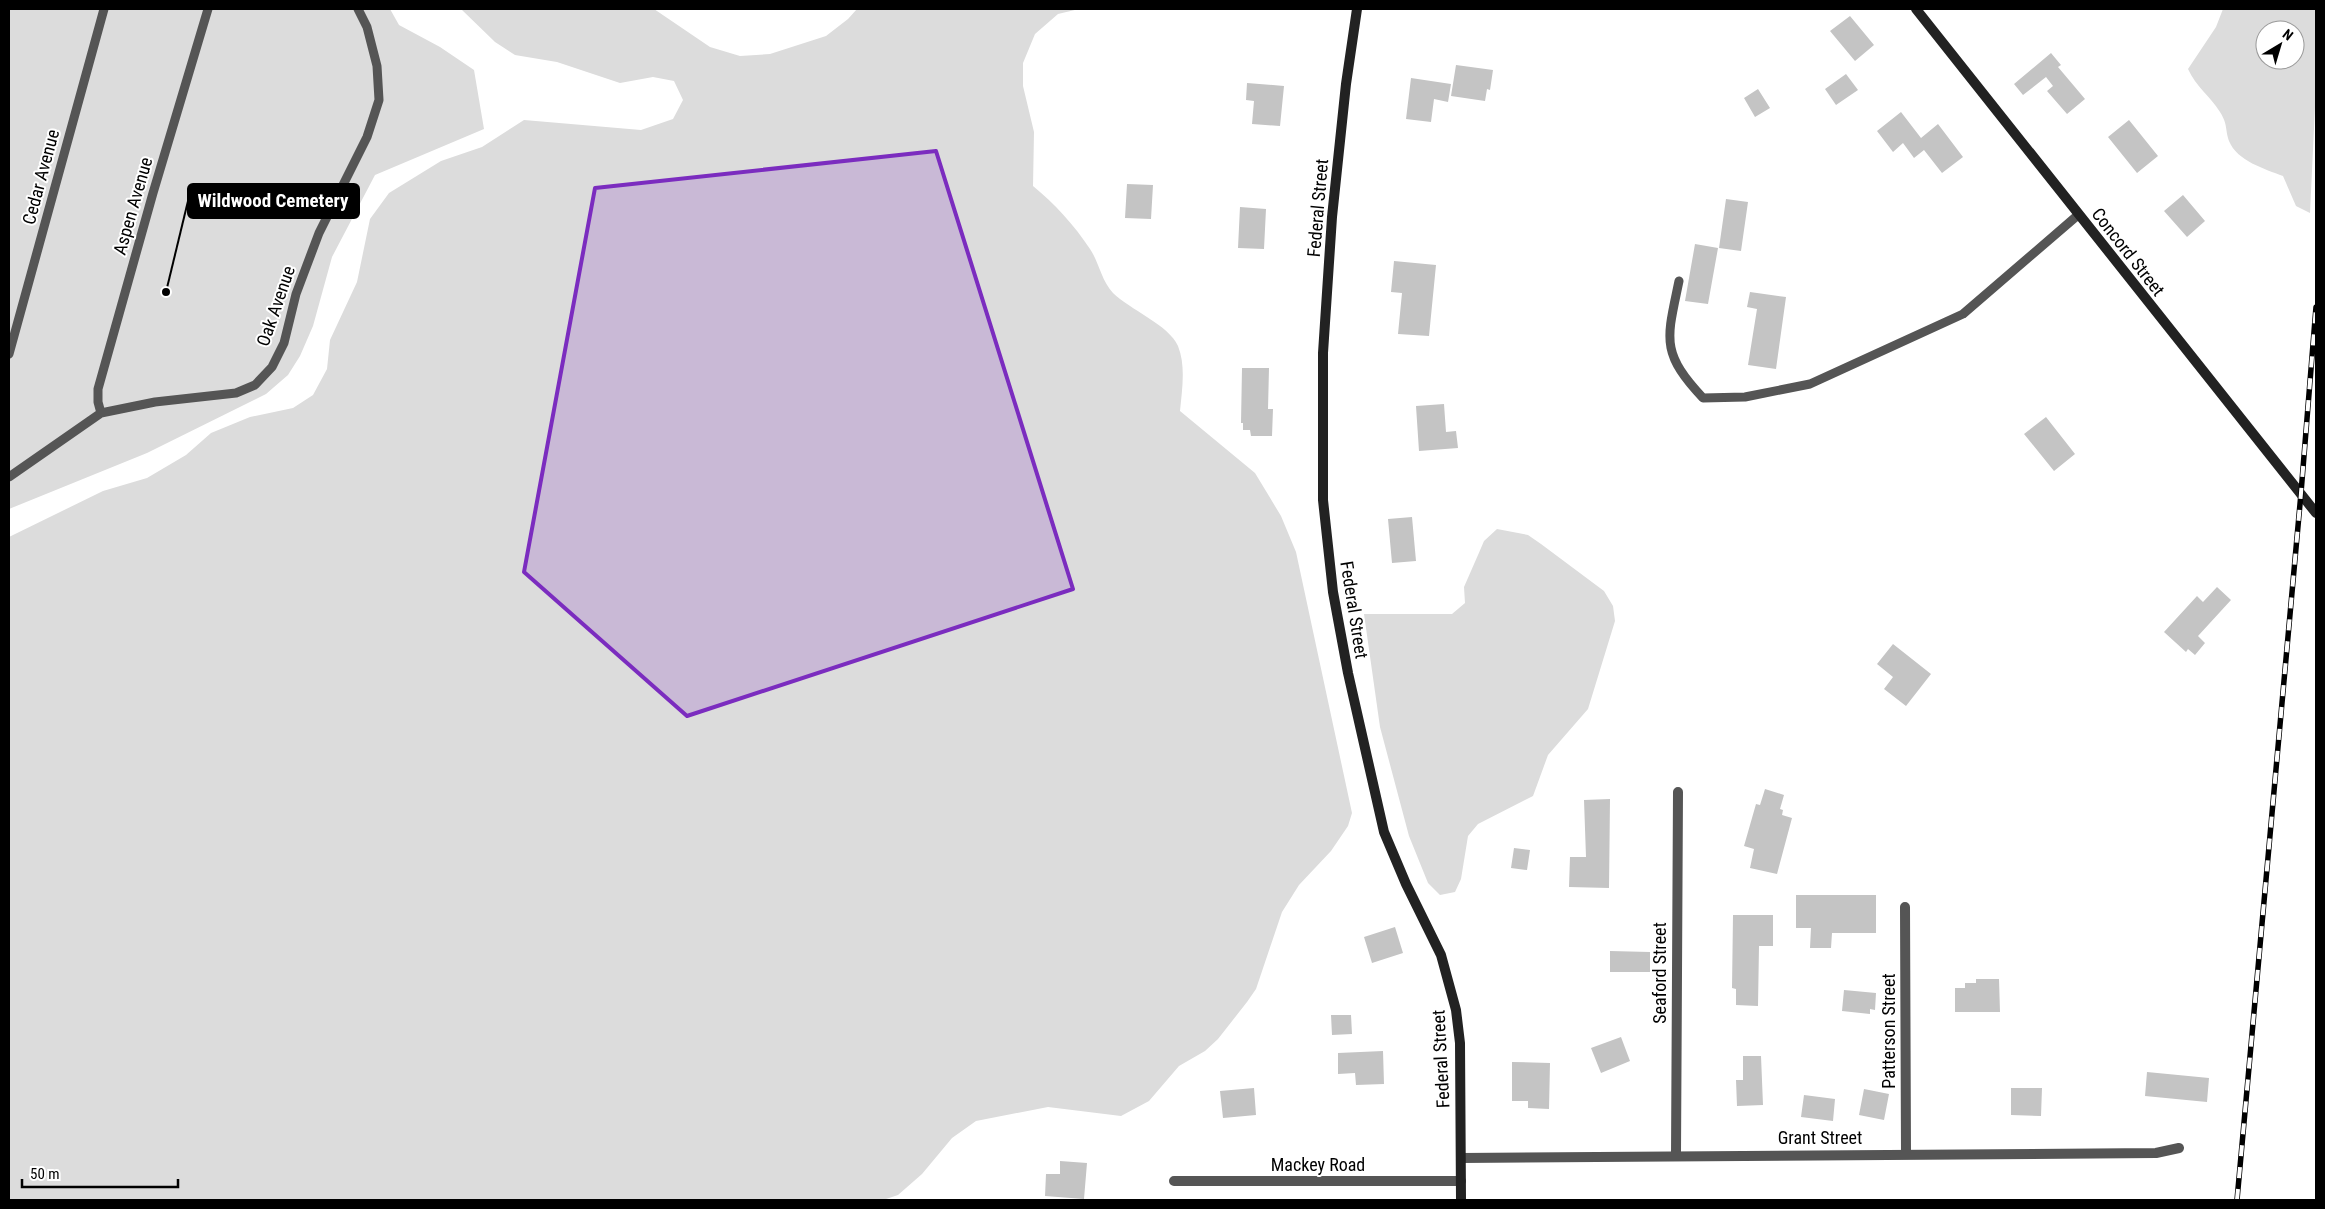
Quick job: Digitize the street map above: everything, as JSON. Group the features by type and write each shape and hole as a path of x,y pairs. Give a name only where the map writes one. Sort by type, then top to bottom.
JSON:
{"street":[{"name":"Federal Street","path":"1357,9 1346,84 1334,198 1323,353 1322,471 1326,530 1333,592 1348,673 1384,832 1406,884 1441,955 1456,1010 1460,1043 1462,1200"},
{"name":"Concord Street","path":"1916,9 2316,513"},
{"name":"Seaford Street","path":"1676,1155 1678,792"},
{"name":"Patterson Street","path":"1905,908 1906,1154"},
{"name":"Grant Street","path":"1461,1158 2156,1153 2179,1148"},
{"name":"Mackey Road","path":"1174,1181 1461,1181"}],"lane":[{"name":"Cedar Avenue","path":"9,354 104,9"},
{"name":"Aspen Avenue","path":"101,413 98,402 98,389 208,9"},
{"name":"Oak Avenue","path":"9,477 101,413 155,402 236,393 254,385 272,367 284,343 296,294 319,233 367,137 378,100 377,66 367,28 358,9"},
{"path":"1679,281 1669,331 1672,356 1683,377 1703,398 1745,397 1810,384 1963,314 2078,215"}],"highlighted area":[{"path":"936,151 1073,589 687,716 524,572 595,188"}],"shaded area":[{"path":"9,9 390,9 399,25 440,47 474,70 484,129 375,175 332,257 313,326 300,356 288,375 266,394 147,453 9,509"},
{"path":"461,9 654,9 710,47 740,56 770,54 826,36 848,19 857,9 1079,9 1058,14 1035,34 1023,63 1023,86 1034,132 1033,186 1056,207 1084,240 1113,293 1158,324 1173,338 1178,346 1182,362 1183,378 1180,411 1255,473 1281,516 1296,552 1352,813 1348,826 1331,851 1299,885 1282,912 1256,989 1247,1002 1218,1039 1205,1051 1179,1066 1149,1101 1121,1116 1048,1107 976,1121 952,1138 922,1174 898,1195 883,1200 9,1200 9,537 103,491 147,478 186,455 211,433 250,417 293,408 313,395 327,369 330,340 357,282 370,219 389,193 441,161 482,147 524,120 641,130 673,119 683,100 674,81 653,77 620,83 557,62 515,55 495,42"},
{"path":"2223,9 2316,9 2316,86 2310,213 2296,206 2283,176 2260,167 2238,154 2229,141 2223,116 2195,81 2188,69 2216,27"},
{"path":"1497,529 1528,535 1604,591 1613,606 1615,621 1588,709 1548,755 1533,796 1478,824 1468,836 1461,879 1455,892 1440,895 1428,883 1409,836 1380,727 1364,614 1452,614 1465,603 1464,587 1484,541"}],"building":[{"path":"1850,16 1874,45 1855,61 1830,31"},
{"path":"2051,53 2061,65 2058,67 2085,99 2067,114 2047,91 2053,86 2046,77 2023,95 2014,84"},
{"path":"1456,65 1493,70 1490,90 1487,89 1485,101 1451,96"},
{"path":"1846,74 1858,90 1836,105 1825,89"},
{"path":"1411,78 1451,84 1448,102 1434,99 1431,122 1406,119"},
{"path":"1247,83 1284,86 1280,126 1252,124 1254,101 1246,100"},
{"path":"1758,89 1770,108 1755,117 1744,98"},
{"path":"1901,112 1921,138 1938,124 1963,157 1942,173 1924,150 1914,158 1903,143 1893,152 1877,131"},
{"path":"2129,120 2158,156 2137,173 2108,137"},
{"path":"1127,184 1153,185 1151,219 1125,218"},
{"path":"2183,195 2205,221 2187,237 2164,211"},
{"path":"1726,199 1748,202 1741,251 1719,248"},
{"path":"1240,207 1266,209 1264,249 1238,248"},
{"path":"1695,244 1718,248 1708,304 1685,301"},
{"path":"1394,261 1436,265 1429,336 1398,334 1402,293 1391,292"},
{"path":"1750,292 1786,297 1776,369 1748,365 1757,309 1747,307"},
{"path":"1242,368 1269,368 1268,409 1273,409 1272,436 1251,436 1250,430 1243,430 1243,423 1241,423"},
{"path":"1444,404 1446,432 1456,431 1458,448 1419,451 1416,406"},
{"path":"2046,417 2075,454 2054,471 2024,434"},
{"path":"1412,517 1416,561 1392,563 1388,519"},
{"path":"2217,587 2231,600 2198,636 2205,643 2195,655 2188,649 2186,652 2164,632 2197,596 2203,602"},
{"path":"1893,644 1931,674 1906,706 1884,689 1893,677 1877,664"},
{"path":"1765,789 1784,795 1780,809 1783,810 1782,815 1792,818 1777,874 1750,868 1754,849 1744,846 1756,804 1760,805"},
{"path":"1610,799 1609,888 1569,887 1570,857 1586,857 1584,800"},
{"path":"1514,848 1530,850 1527,870 1511,868"},
{"path":"1796,895 1876,895 1876,933 1832,933 1831,948 1810,948 1811,928 1796,928"},
{"path":"1733,915 1773,915 1773,946 1759,946 1758,1006 1736,1005 1736,989 1732,988"},
{"path":"1395,927 1403,953 1372,963 1364,937"},
{"path":"1610,951 1650,952 1650,972 1610,972"},
{"path":"1976,979 1999,979 2000,1012 1955,1012 1955,988 1965,988 1965,983 1976,983"},
{"path":"1844,990 1876,993 1875,1010 1870,1009 1870,1014 1842,1011"},
{"path":"1331,1015 1351,1015 1352,1034 1332,1035"},
{"path":"1621,1037 1630,1061 1601,1073 1591,1048"},
{"path":"1383,1051 1384,1084 1356,1085 1355,1073 1338,1074 1338,1053"},
{"path":"1743,1056 1761,1056 1763,1105 1737,1106 1736,1080 1743,1080"},
{"path":"1512,1062 1550,1063 1549,1109 1528,1108 1528,1101 1512,1101"},
{"path":"2147,1072 2209,1078 2207,1102 2145,1096"},
{"path":"1254,1088 1256,1115 1223,1118 1220,1091"},
{"path":"2011,1088 2042,1088 2041,1116 2011,1115"},
{"path":"1864,1089 1889,1094 1884,1120 1859,1115"},
{"path":"1804,1095 1835,1099 1833,1121 1801,1117"},
{"path":"1060,1161 1087,1163 1084,1199 1045,1196 1046,1174 1060,1174"}],"railway":[{"path":"2237,1200 2316,307"}],"place":[{"name":"Wildwood Cemetery","path":"166,292"}]}
